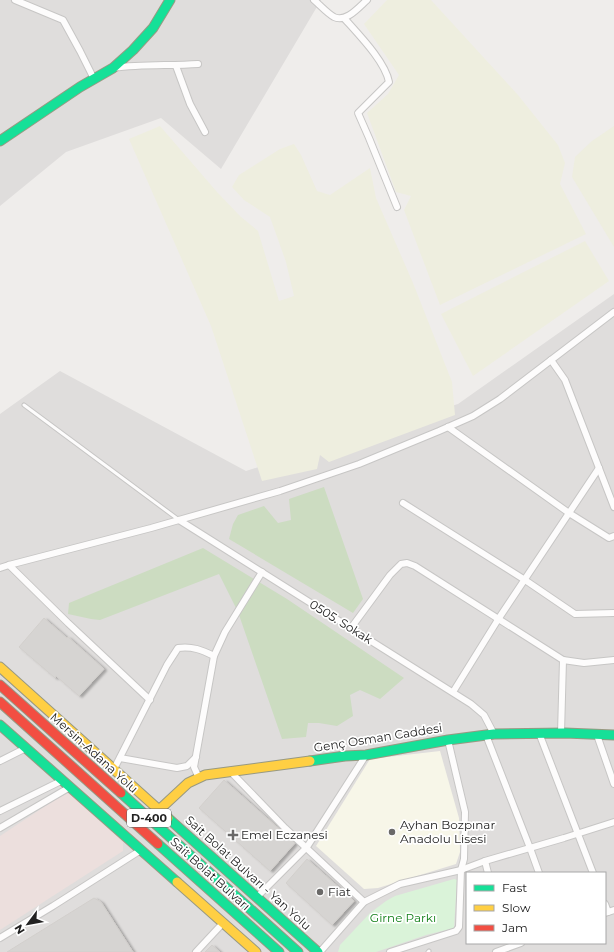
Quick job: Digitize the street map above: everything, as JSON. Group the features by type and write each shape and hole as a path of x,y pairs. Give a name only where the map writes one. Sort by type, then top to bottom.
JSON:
{"main road":[{"path":"0,141 80,87 113,68 133,50 153,28 170,0"},
{"name":"Sait Bolat Bulvarı - Yan Yolu","path":"0,667 319,952"},
{"name":"Mersin-Adana Yolu","path":"0,685 298,952"},
{"name":"Sait Bolat Bulvarı","path":"0,702 279,952"},
{"path":"0,725 256,952"},
{"name":"Genç Osman Caddesi","path":"159,810 188,783 205,775 345,756 366,755 490,734 561,733 614,735"}],"street":[{"path":"15,0 63,20 94,79"},
{"path":"314,0 335,17 344,18 367,0"},
{"path":"344,18 370,49 387,73 389,82 358,113 397,207"},
{"path":"113,68 198,64"},
{"path":"176,66 190,104 205,132"},
{"path":"0,568 9,564 179,520 280,491 345,469 448,427 473,416 500,399 614,312"},
{"path":"551,360 565,380 614,507"},
{"path":"448,427 569,513 609,538 614,536"},
{"path":"452,692 499,618 599,468"},
{"path":"403,503 525,580 575,614 614,613"},
{"name":"0505. Sokak","path":"179,520 452,692 484,715 539,872"},
{"path":"351,628 390,575 401,564 407,563 415,566 499,618 563,660 584,663 614,660"},
{"path":"9,564 58,613 150,700"},
{"path":"198,778 194,767 214,656 225,632 262,572"},
{"path":"114,769 167,665 178,648 186,646 201,649 214,656"},
{"path":"561,733 563,660"},
{"path":"540,733 593,872"},
{"path":"596,735 614,784"},
{"path":"390,952 456,931 459,927 461,870 464,859 465,812 448,740"},
{"path":"0,761 26,748"},
{"path":"257,897 307,847 366,755"},
{"path":"120,758 177,768 187,766 196,756"},
{"path":"230,771 260,803 364,902"},
{"path":"0,811 66,784"},
{"path":"0,828 66,784"},
{"path":"319,952 364,902 400,884 461,870 485,860 530,848 614,822"},
{"path":"0,938 141,850"},
{"path":"485,860 488,872"},
{"path":"196,952 223,923"},
{"path":"496,952 511,945"}],"lane":[{"path":"24,405 179,520"}],"shaded area":[{"path":"0,0 321,0 221,169 161,118 66,152 0,206"},
{"path":"387,0 431,0 518,95 558,145 565,163 560,184 586,234 440,305 404,210 411,196 396,192 367,113 388,94 399,75 364,24"},
{"path":"160,126 217,192 240,216 258,231 279,301 294,296 286,262 270,217 244,200 232,187 239,175 280,149 294,144 301,155 317,191 330,195 370,168 376,198 413,283 452,382 455,415 329,462 320,455 317,469 262,481 211,326 129,139"},
{"path":"614,126 614,247 572,177 575,157 592,141"},
{"path":"585,241 609,281 473,376 441,314"},
{"path":"614,294 614,952 0,952 0,414 60,371 246,471 458,404"},
{"name":"Ayhan Bozpınar Anadolu Lisesi","path":"440,751 459,818 460,852 456,864 378,888 364,889 316,846 370,759"},
{"path":"69,793 123,842 123,851 0,930 0,836 59,797"}],"green space":[{"path":"324,487 363,599 353,613 229,539 233,524 238,515 264,506 278,523 291,520 289,499"},
{"path":"203,548 287,599 404,678 380,699 360,690 350,695 353,716 337,726 308,723 306,737 282,739 238,612 219,574 100,620 68,614 69,603"},
{"name":"Girne Parkı","path":"454,879 457,880 454,928 426,935 376,952 338,952 340,945 370,913 386,901 395,896"}],"building":[{"path":"44,618 104,669 79,696 56,676 55,678 19,647"},
{"path":"224,780 295,843 270,871 199,808"},
{"name":"Fiat","path":"307,859 354,901 332,925 286,883"},
{"path":"94,898 101,902 133,952 7,952"},
{"path":"212,945 220,952 205,952"}],"traffic: fast":[{"path":"0,141 80,87 113,68 133,50 153,28 170,0"},
{"path":"0,725 177,882"},
{"path":"310,761 345,756 366,755 448,740 494,734 565,733 614,735"},
{"path":"121,793 298,952"},
{"path":"168,818 318,952"},
{"path":"158,844 279,952"}],"traffic: slow":[{"path":"0,667 168,818"},
{"path":"159,810 188,783 205,775 310,761"},
{"path":"177,882 256,952"}],"traffic: jam":[{"path":"0,685 121,793"},
{"path":"0,702 158,844"}],"place":[{"name":"Ayhan Bozpınar Anadolu Lisesi","path":"392,832"},
{"name":"Emel Eczanesi","path":"233,835"},
{"name":"Fiat","path":"320,892"}]}
